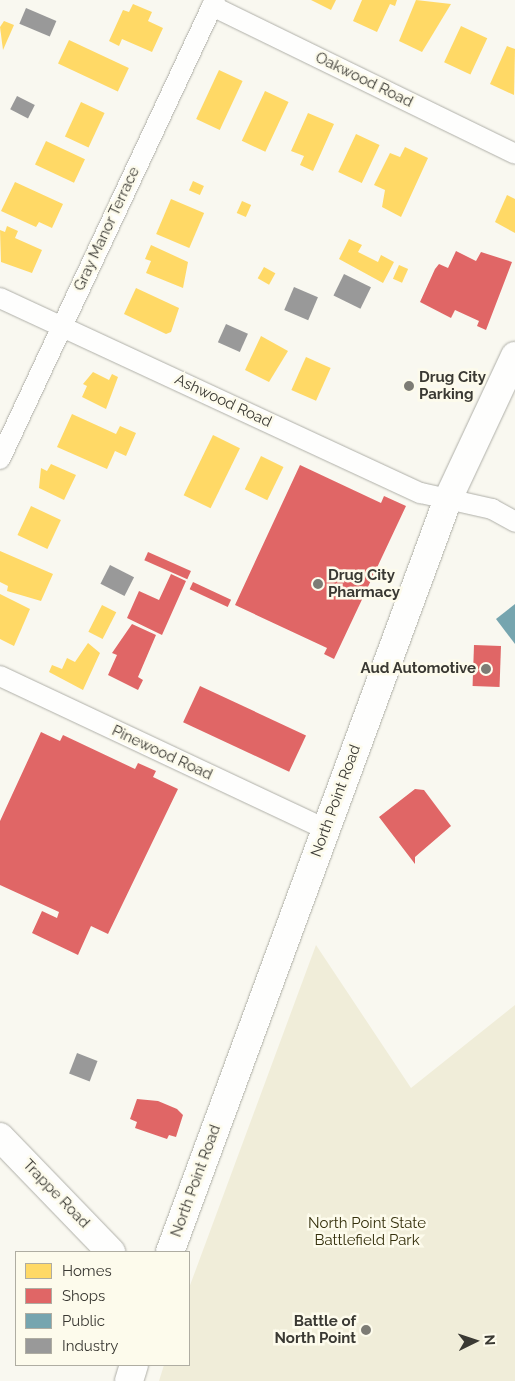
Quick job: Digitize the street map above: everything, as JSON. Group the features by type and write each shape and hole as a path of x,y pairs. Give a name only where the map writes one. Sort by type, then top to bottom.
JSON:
{"street":[{"name":"Oakwood Road","path":"214,3 515,154"},
{"name":"Gray Manor Terrace","path":"0,459 61,325 214,3"},
{"name":"Ashwood Road","path":"0,298 422,493 492,509 515,522"},
{"name":"North Point Road","path":"170,1251 448,499 515,356"},
{"name":"Pinewood Road","path":"0,676 325,829"},
{"name":"Trappe Road","path":"0,1137 111,1251"},
{"path":"130,1381 134,1366"}],"green space":[{"name":"North Point State Battlefield Park","path":"316,945 411,1088 515,1005 515,1381 159,1381 164,1366 190,1366 190,1285"}],"building: Homes":[{"path":"311,0 336,0 331,10"},
{"path":"362,0 397,0 395,6 390,4 377,32 353,21"},
{"path":"416,0 451,4 422,52 399,41"},
{"path":"133,4 152,12 148,21 163,28 152,52 122,39 119,46 109,41 123,10 129,12"},
{"path":"4,21 14,25 3,50 0,27"},
{"path":"461,26 487,38 470,75 444,62"},
{"path":"69,40 129,68 118,91 58,64"},
{"path":"507,46 515,49 514,95 490,84"},
{"path":"219,70 243,81 220,130 196,119"},
{"path":"265,91 289,102 265,152 242,141"},
{"path":"81,102 105,113 89,147 65,136"},
{"path":"308,113 334,124 313,171 300,165 304,156 291,151"},
{"path":"356,134 380,145 362,183 338,172"},
{"path":"46,141 85,159 74,183 35,165"},
{"path":"405,147 428,158 401,217 382,207 385,190 374,185 390,153 400,157"},
{"path":"193,181 204,186 200,195 189,190"},
{"path":"15,182 63,204 52,228 39,222 36,227 1,211"},
{"path":"507,195 515,199 515,233 495,222"},
{"path":"171,199 204,213 189,248 156,234"},
{"path":"242,201 251,205 246,217 237,213"},
{"path":"7,226 18,231 15,238 42,250 32,273 1,262 0,230 5,232"},
{"path":"349,239 362,245 358,252 378,262 381,255 394,262 383,283 339,259"},
{"path":"151,245 188,262 183,288 146,273 151,261 145,259"},
{"path":"399,265 408,269 402,283 393,279"},
{"path":"264,267 275,273 269,285 258,278"},
{"path":"136,288 179,308 171,332 166,334 124,314"},
{"path":"261,336 288,351 269,382 245,370"},
{"path":"306,357 331,368 316,401 291,390"},
{"path":"93,372 109,380 112,374 118,377 106,409 82,397 87,386 83,384"},
{"path":"72,414 116,434 120,426 136,433 126,456 115,451 107,469 57,447"},
{"path":"213,435 240,448 211,508 184,495"},
{"path":"261,456 283,467 267,500 245,489"},
{"path":"51,464 76,475 64,500 39,488 41,468 47,471"},
{"path":"31,506 61,520 47,549 17,535"},
{"path":"0,551 53,574 41,601 7,591 8,586 0,582"},
{"path":"0,594 30,609 14,646 0,639"},
{"path":"102,605 116,612 103,639 88,632"},
{"path":"88,643 100,653 83,690 49,672 52,665 62,669 67,658 75,662"}],"building: Shops":[{"path":"456,251 476,261 481,252 512,262 486,330 477,326 479,321 455,310 451,318 420,302 435,269 439,264 448,268"},
{"path":"300,465 381,503 384,496 406,506 334,659 324,654 327,648 235,605"},
{"path":"148,552 191,571 187,579 144,560"},
{"path":"171,574 186,581 162,635 127,618 139,591 159,600"},
{"path":"193,582 231,600 228,607 190,589"},
{"path":"132,624 156,635 138,677 143,680 138,690 108,675 117,655 112,653"},
{"name":"Aud Automotive","path":"474,645 501,646 500,687 473,686"},
{"path":"200,686 306,735 289,772 183,722"},
{"path":"41,732 60,741 63,735 135,769 138,763 156,771 153,777 178,789 108,934 91,926 78,955 32,933 42,911 57,918 59,912 0,885 0,821"},
{"path":"415,789 424,790 451,826 415,857 415,864 379,817"},
{"path":"137,1099 158,1101 177,1109 183,1115 176,1137 169,1135 167,1139 135,1128 137,1122 130,1119"}],"building: Public":[{"path":"515,604 515,644 496,619"}],"building: Industry":[{"path":"26,8 56,21 50,37 19,24"},
{"path":"17,96 35,105 28,118 10,109"},
{"path":"344,274 371,287 360,309 333,296"},
{"path":"294,287 318,297 308,320 284,310"},
{"path":"226,324 248,334 240,352 218,342"},
{"path":"110,565 134,577 125,596 100,584"},
{"path":"77,1053 98,1061 90,1081 69,1074"}],"place":[{"name":"Drug City Parking","path":"409,386"},
{"name":"Drug City Pharmacy","path":"318,584"},
{"name":"Aud Automotive","path":"486,669"},
{"name":"Battle of North Point","path":"366,1330"}]}
